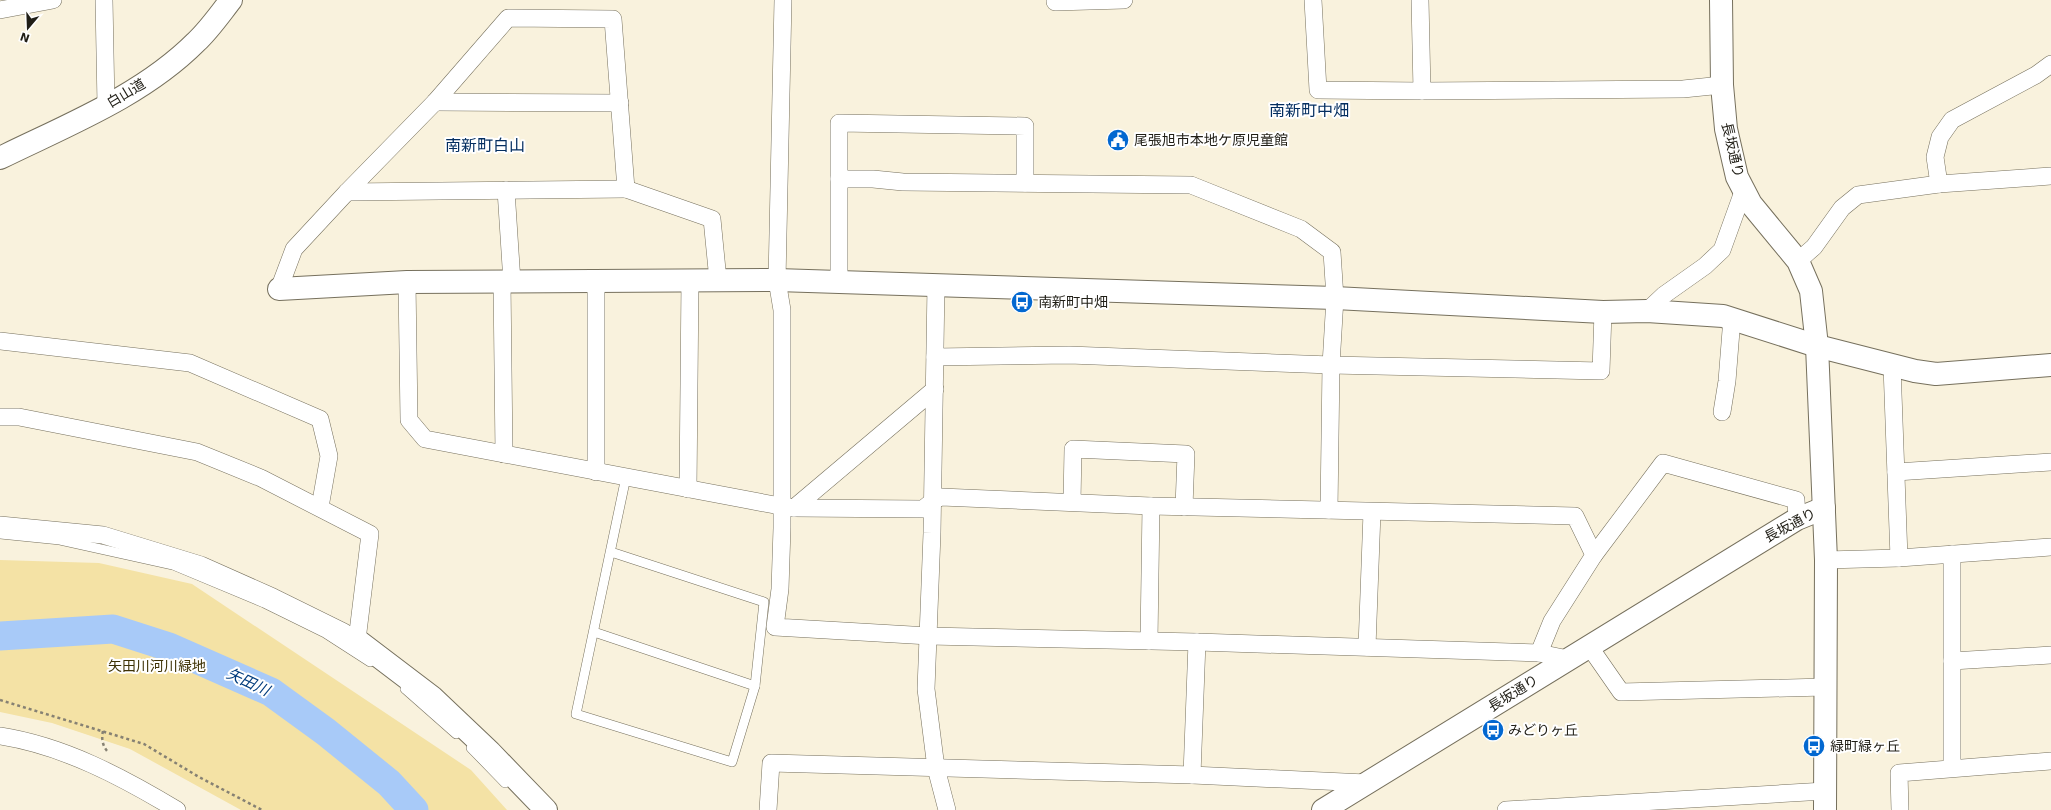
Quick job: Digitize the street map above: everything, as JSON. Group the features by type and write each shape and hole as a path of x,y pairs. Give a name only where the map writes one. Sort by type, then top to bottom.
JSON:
{"street":[{"path":"0,10 53,0"},
{"path":"104,0 106,105"},
{"name":"白山道","path":"0,158 128,94 173,63 197,42 231,0"},
{"path":"783,0 777,280 782,310 787,507 780,589 769,620 775,628 929,636 1197,642 1539,653 1568,659"},
{"path":"1055,0 1055,2 1124,0"},
{"path":"1313,0 1318,90 1422,91 1683,89 1722,85"},
{"path":"1420,0 1422,91"},
{"name":"長坂通り","path":"1323,810 1797,519 1824,508 1817,346 1811,291 1798,261 1751,204 1737,177 1726,129 1722,85 1721,0"},
{"path":"626,189 613,19 508,18 435,102 346,192 294,249 279,289 407,282 777,280 1335,298 1603,312 1647,311 1723,316 1817,346 1892,366 1936,374 2051,365"},
{"path":"1940,184 1935,157 1940,137 1952,120 2036,75 2051,64"},
{"path":"435,102 620,103"},
{"path":"839,282 839,123 1025,126 1025,183"},
{"path":"1798,261 1814,247 1842,208 1858,195 1940,184 2051,176"},
{"path":"839,179 873,179 903,182 1191,185 1301,229 1332,252 1335,298 1331,365 1329,510"},
{"path":"346,192 626,189 712,219 718,280"},
{"path":"504,454 507,282 506,190"},
{"path":"1647,311 1664,294 1705,266 1722,250 1744,190"},
{"path":"688,489 690,280"},
{"path":"596,281 596,472"},
{"path":"407,282 409,420 425,440 787,507 923,509 932,501 941,497 1184,507 1575,516 1594,555"},
{"path":"936,285 929,636 926,689 936,768 947,810"},
{"path":"935,357 1070,355 1331,365 1601,371 1603,312"},
{"path":"1722,412 1727,381 1732,318"},
{"path":"0,341 190,363 320,419 329,456 320,507"},
{"path":"1892,366 1899,558"},
{"path":"787,507 935,389"},
{"path":"0,417 19,417 197,452 261,478 370,534 356,640"},
{"path":"1072,502 1073,450 1179,453 1186,454 1184,507"},
{"path":"1896,472 2051,462"},
{"path":"1539,653 1552,621 1594,555 1663,463 1796,500 1797,519"},
{"path":"1149,641 1151,506"},
{"path":"1506,810 1825,800 1826,560 1824,508"},
{"path":"1367,647 1372,512"},
{"path":"0,525 103,535 200,565 273,597 342,631 432,697 490,752 546,810"},
{"path":"1826,560 1899,558 2051,547"},
{"path":"1952,554 1952,768"},
{"path":"1192,775 1197,642"},
{"path":"1589,646 1621,692 1825,687"},
{"path":"1952,661 2051,655"},
{"path":"0,736 40,744 72,755 114,775 177,810"},
{"path":"1900,810 1899,773 2051,761"},
{"path":"768,810 771,763 1192,775 1366,783"}],"lane":[{"path":"611,552 764,602 769,620 755,686 732,762 576,714 626,477"},
{"path":"0,534 60,540 173,565 264,603 325,633 390,675 464,741 511,789"},
{"path":"594,632 755,686"}],"path":[{"path":"0,700 144,744 199,777 262,810"}],"green space":[{"name":"矢田川河川緑地","path":"0,560 99,563 192,584 471,770 507,810 241,810 130,749 52,723 0,712"}],"waterway":[{"name":"矢田川","path":"0,636 113,629 169,647 271,692 326,732 389,783 414,810"}],"place":[{"name":"尾張旭市本地ケ原児童館","path":"1118,140"},
{"name":"南新町中畑","path":"1022,302"},
{"name":"みどりヶ丘","path":"1493,730"},
{"name":"緑町緑ヶ丘","path":"1814,746"}],"district":[{"name":"南新町中畑","path":"1309,110"},
{"name":"南新町白山","path":"485,145"}]}
